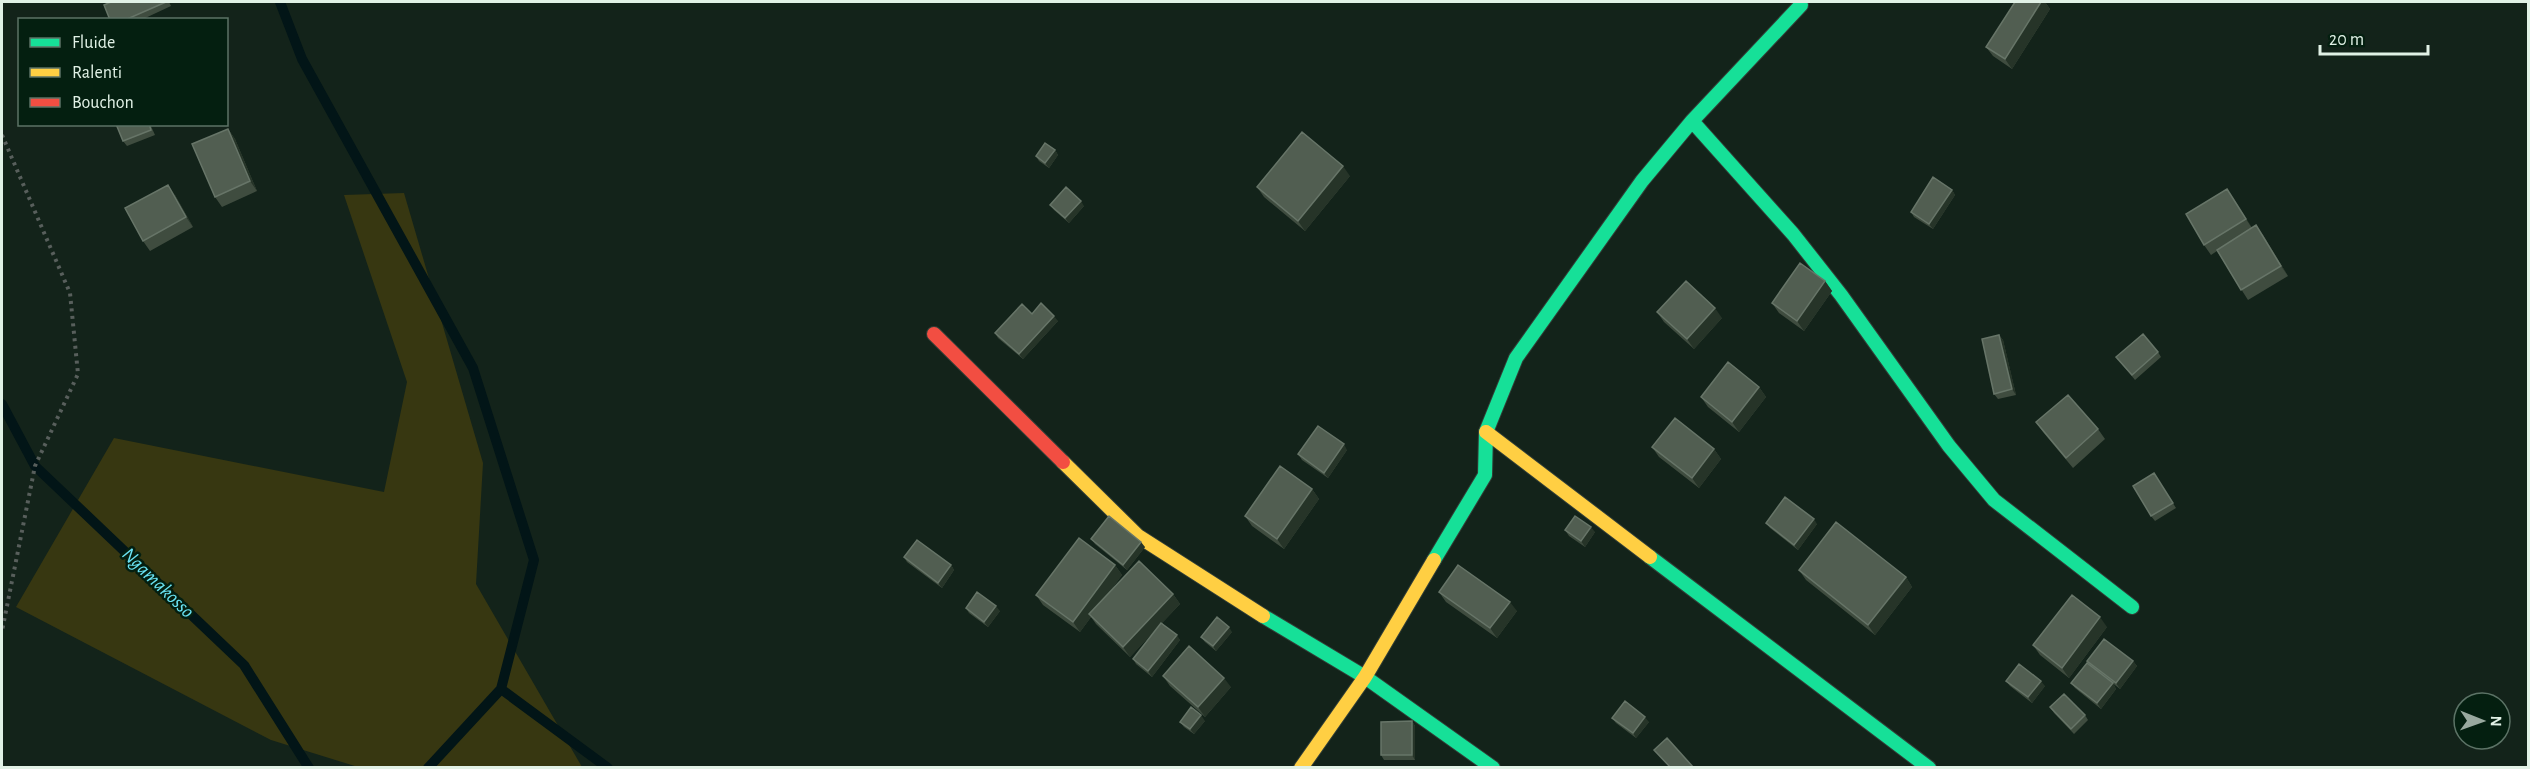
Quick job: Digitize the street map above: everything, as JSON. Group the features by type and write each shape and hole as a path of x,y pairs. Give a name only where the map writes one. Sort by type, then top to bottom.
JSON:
{"street":[{"path":"1301,768 1365,677 1485,475 1486,432 1516,358 1642,181 1692,121 1801,4"},
{"path":"1692,121 1793,234 1949,446 1994,500 2132,607"},
{"path":"934,334 1138,536 1206,581 1365,677 1493,768"},
{"path":"1486,432 1929,768"}],"path":[{"path":"2,135 70,294 78,374 35,466 2,631"}],"shaded area":[{"path":"404,193 483,463 476,584 582,767 358,767 271,740 16,607 114,438 384,492 407,382 344,195"}],"building":[{"path":"111,2 166,2 130,18 109,18 104,5"},
{"path":"2015,2 2041,2 2005,59 1986,47"},
{"path":"117,126 150,126 151,130 123,141"},
{"path":"228,129 250,181 215,197 192,144"},
{"path":"1302,132 1343,166 1298,221 1257,187"},
{"path":"1045,143 1055,150 1045,163 1036,156"},
{"path":"1933,177 1952,190 1929,224 1911,212"},
{"path":"168,185 186,217 143,241 125,208"},
{"path":"1066,187 1081,201 1065,218 1050,205"},
{"path":"2227,189 2246,219 2204,245 2186,214"},
{"path":"2256,225 2281,266 2241,290 2217,250"},
{"path":"1800,263 1825,281 1797,321 1772,303"},
{"path":"1686,281 1715,308 1687,339 1657,312"},
{"path":"1041,303 1054,316 1019,354 995,333 1022,304 1032,314"},
{"path":"2143,334 2158,352 2132,375 2116,357"},
{"path":"1999,335 2012,389 1994,394 1982,339"},
{"path":"1728,362 1759,387 1732,422 1701,397"},
{"path":"2068,395 2098,429 2066,458 2036,422"},
{"path":"1675,418 1714,449 1692,478 1652,447"},
{"path":"1318,426 1344,444 1324,473 1298,454"},
{"path":"1280,466 1312,489 1277,539 1245,516"},
{"path":"2154,473 2173,503 2151,516 2133,486"},
{"path":"1785,497 1814,519 1794,545 1766,523"},
{"path":"1109,516 1141,542 1123,565 1091,539"},
{"path":"1575,516 1591,527 1581,541 1565,530"},
{"path":"1836,522 1906,577 1868,625 1799,570"},
{"path":"1079,538 1115,565 1073,622 1036,595"},
{"path":"917,540 951,565 938,583 904,557"},
{"path":"1139,561 1173,594 1123,647 1089,614"},
{"path":"1458,565 1510,602 1490,628 1439,592"},
{"path":"977,592 996,606 984,622 966,608"},
{"path":"2072,595 2100,617 2062,668 2033,645"},
{"path":"1217,617 1229,627 1213,646 1201,637"},
{"path":"1161,623 1177,635 1148,671 1133,659"},
{"path":"2104,639 2133,661 2116,683 2087,661"},
{"path":"1189,646 1224,678 1198,707 1163,676"},
{"path":"2087,663 2113,683 2097,703 2071,683"},
{"path":"2019,664 2041,681 2028,697 2006,681"},
{"path":"2064,694 2085,715 2071,729 2050,707"},
{"path":"1625,701 1645,717 1633,733 1612,718"},
{"path":"1191,707 1201,715 1190,729 1180,722"},
{"path":"1412,721 1412,755 1381,755 1381,722"},
{"path":"1667,738 1694,768 1671,768 1654,750"}],"waterway":[{"path":"280,2 302,59 473,368 534,560 501,689"},
{"name":"Ngamakosso","path":"2,404 35,466 244,665 309,768"},
{"name":"Ngamakosso","path":"428,768 501,689 608,768"}],"traffic: fast":[{"path":"1434,560 1485,475 1486,432 1516,358 1642,181 1692,121 1801,5"},
{"path":"1692,121 1793,234 1841,295 1949,446 1994,500 2132,607"},
{"path":"1650,557 1929,768"},
{"path":"1263,616 1365,677 1493,768"}],"traffic: slow":[{"path":"1486,432 1650,557"},
{"path":"1063,462 1138,536 1263,616"},
{"path":"1301,768 1365,677 1434,560"}],"traffic: jam":[{"path":"934,334 1063,462"}]}
